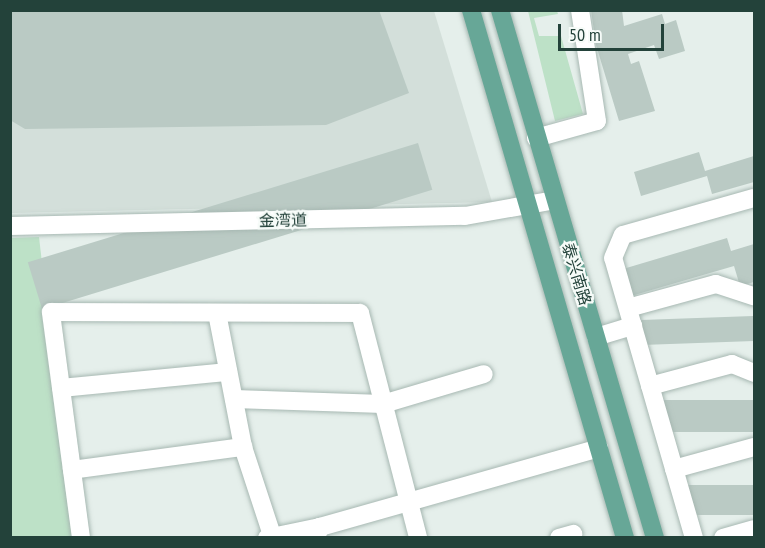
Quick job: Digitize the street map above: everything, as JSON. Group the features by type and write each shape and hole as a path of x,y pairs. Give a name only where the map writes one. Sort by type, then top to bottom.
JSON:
{"main road":[{"name":"泰兴南路","path":"471,10 626,537"},
{"name":"泰兴南路","path":"500,10 655,537"}],"street":[{"path":"536,138 597,120 579,10"},
{"path":"694,537 613,258 623,235 754,198"},
{"name":"金湾道","path":"10,226 465,216 530,207 555,200"},
{"path":"628,308 716,284 754,296"},
{"path":"81,537 51,312 360,313 418,537"},
{"path":"217,313 243,447 271,537 318,532 408,503 599,448"},
{"path":"596,337 633,326"},
{"path":"650,387 732,364 754,374"},
{"path":"61,388 228,372"},
{"path":"234,399 383,404 484,374"},
{"path":"72,470 243,447"},
{"path":"674,469 754,447"},
{"path":"723,537 754,529"}],"shaded area":[{"path":"10,11 434,11 492,202 11,213"}],"green space":[{"path":"528,11 557,11 558,14 534,18 539,36 561,36 583,114 555,121"},
{"path":"39,237 74,537 11,537 10,238"}],"building":[{"path":"10,10 379,10 409,93 326,125 25,129 10,120"},
{"path":"591,10 622,10 624,26 662,14 665,24 676,20 685,51 659,59 654,45 628,54 631,64 639,61 655,111 619,121 596,45"},
{"path":"418,143 432,190 42,309 28,262"},
{"path":"699,152 705,171 754,156 754,182 712,194 707,176 641,196 634,172"},
{"path":"727,238 731,251 754,244 754,282 740,286 734,266 631,296 623,269"},
{"path":"753,316 754,341 642,345 641,320"},
{"path":"662,400 754,400 754,432 662,432"},
{"path":"685,485 754,485 754,515 685,515"}]}
